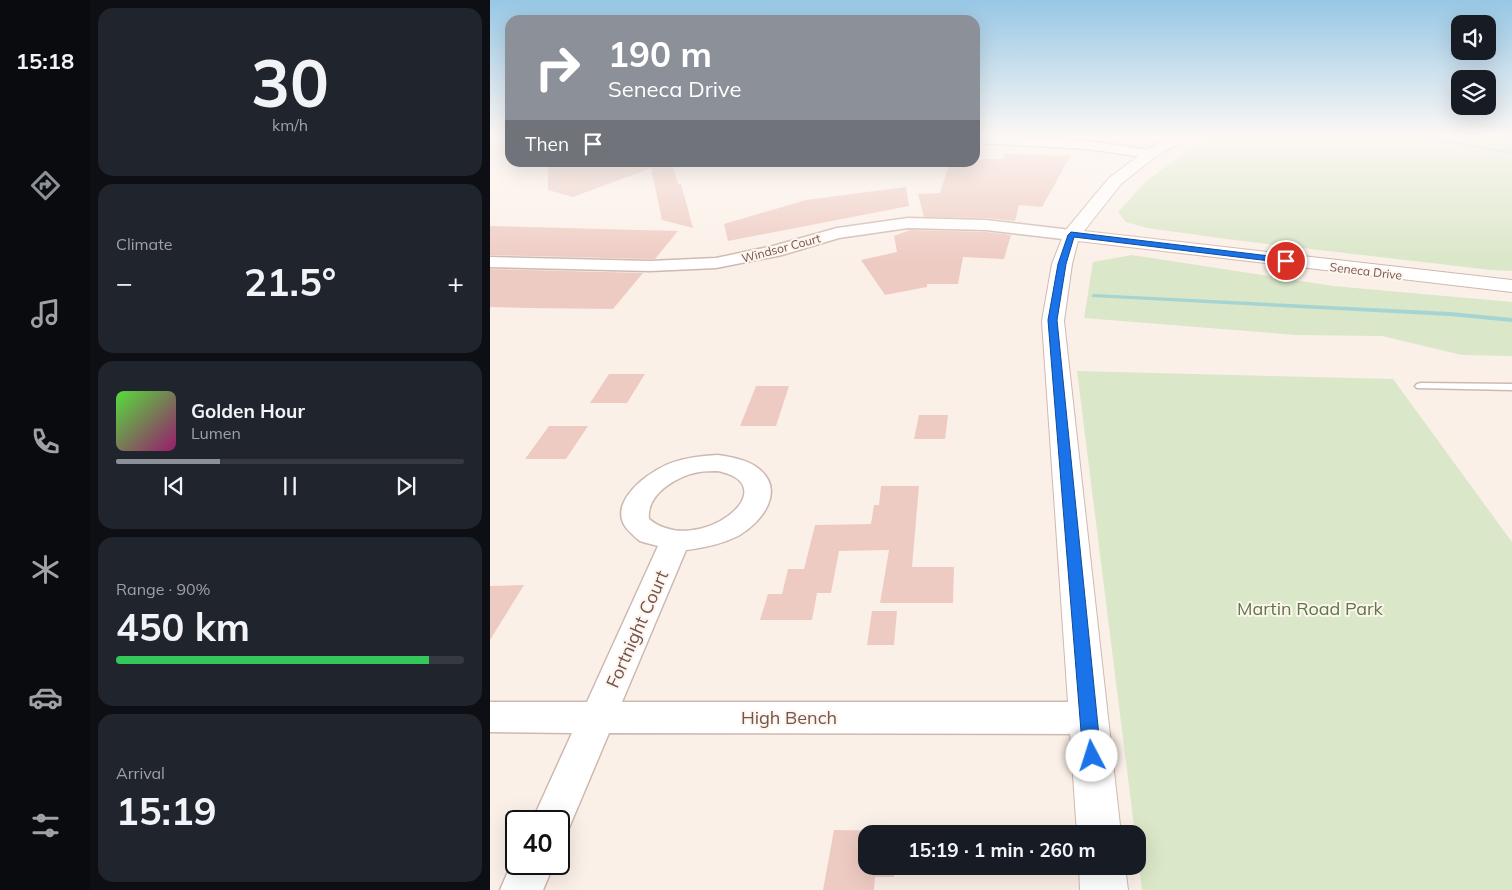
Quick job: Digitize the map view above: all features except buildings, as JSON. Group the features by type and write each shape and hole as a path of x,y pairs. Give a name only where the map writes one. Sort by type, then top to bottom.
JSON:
{"street":[{"path":"1098,825 1053,320 1062,264 1071,235 1121,178"},
{"name":"Windsor Court","path":"490,262 650,266 716,263 768,253 837,233 908,223 986,225 1071,235"},
{"name":"Seneca Drive","path":"1071,235 1422,278 1512,286"},
{"name":"Fortnight Court","path":"557,810 675,541"},
{"name":"High Bench","path":"490,717 1088,718"},
{"path":"521,890 528,875"},
{"path":"1103,875 1104,890"}],"lane":[{"path":"1421,386 1512,387"}],"green space":[{"path":"1151,178 1512,178 1512,271 1234,240 1147,228 1126,222 1118,212"},
{"path":"1132,255 1333,286 1512,302 1512,356 1462,355 1382,336 1296,335 1084,318 1093,262"},
{"name":"Martin Road Park","path":"1077,371 1393,379 1512,542 1512,890 1142,890 1140,875 1146,875 1146,825 1134,825"}],"waterway":[{"path":"1094,296 1450,314 1512,320"}],"route":[{"path":"1092,756 1053,320 1056,290 1071,235 1286,261"}]}
